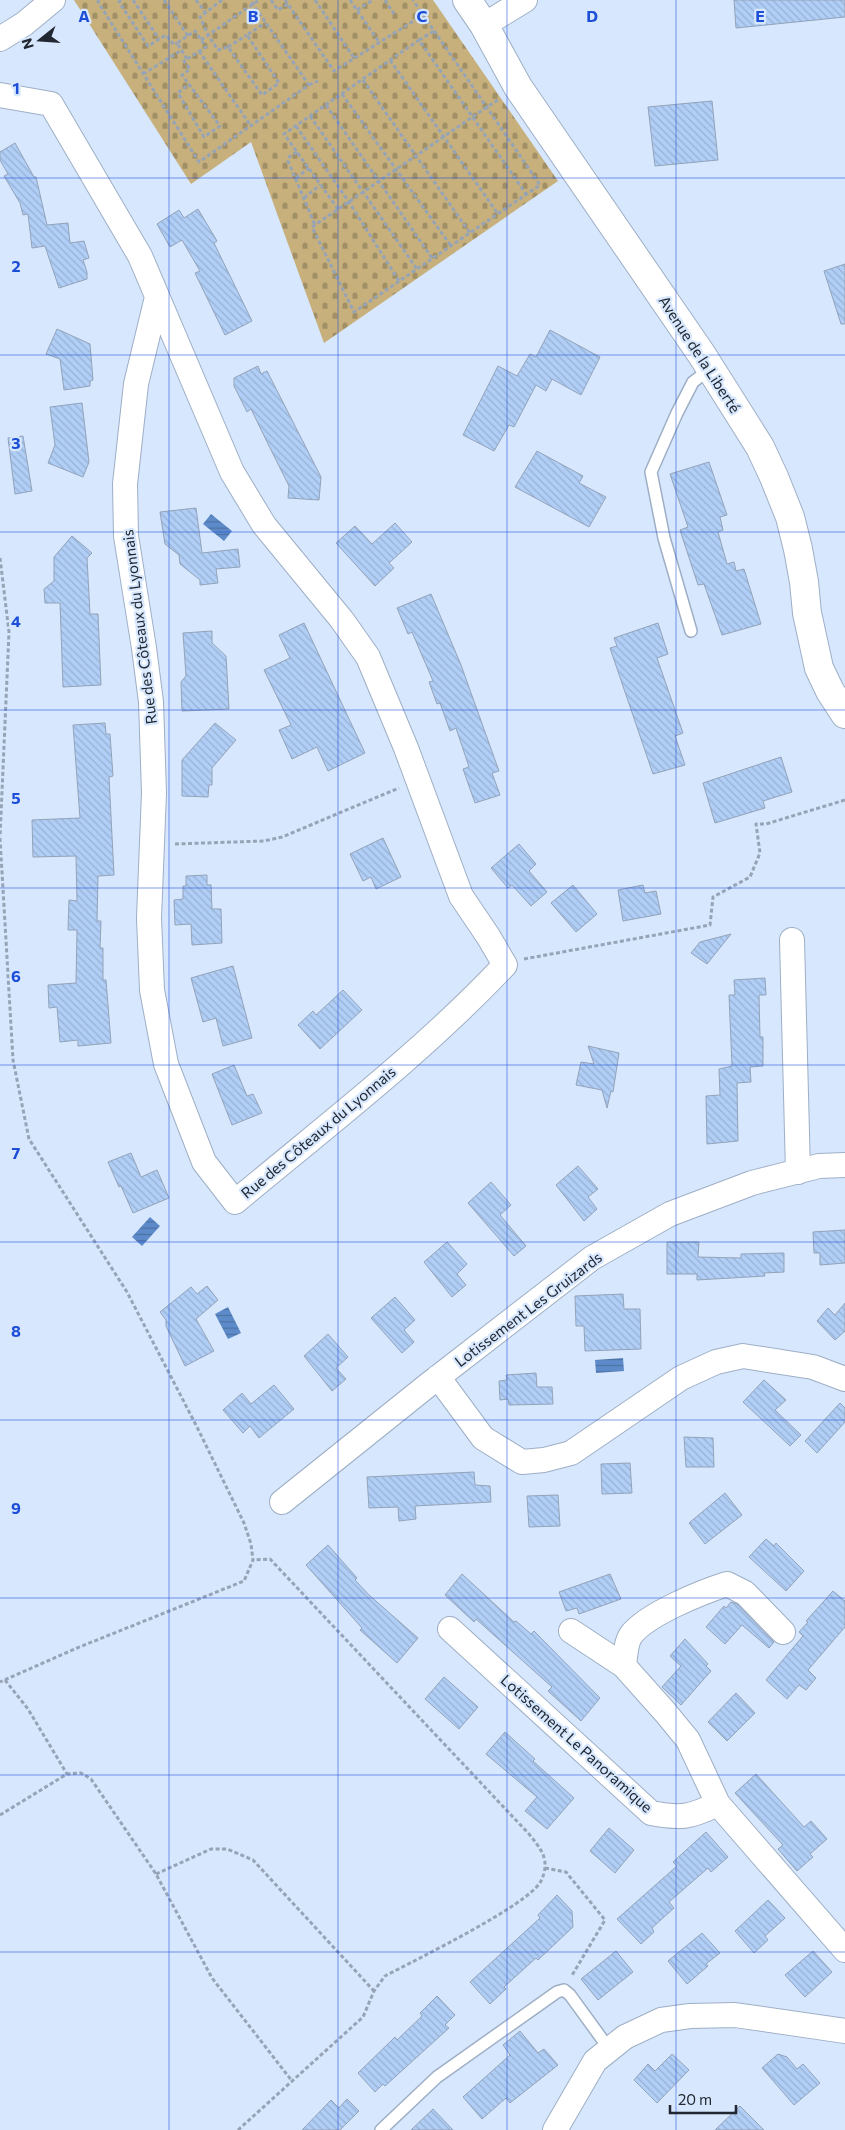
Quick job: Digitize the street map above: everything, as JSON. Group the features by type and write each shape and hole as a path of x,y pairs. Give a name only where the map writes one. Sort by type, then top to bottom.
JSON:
{"street":[{"path":"0,39 24,24 53,0"},
{"name":"Avenue de la Liberté","path":"467,0 484,24 518,87 710,368 760,448 790,517 798,549 807,613 818,668 845,714"},
{"path":"484,24 525,0"},
{"path":"0,95 50,104 140,256 232,472 264,525 342,620 368,657 418,780 461,896 505,965"},
{"name":"Rue des Côteaux du Lyonnais","path":"157,297 136,384 125,484 126,536 151,702 154,793 149,918 152,990 166,1064 204,1162 235,1202 377,1084 478,993 505,965"},
{"path":"792,940 798,1172"},
{"name":"Lotissement Les Gruizards","path":"282,1502 438,1377 592,1258 670,1214 752,1184 819,1166 845,1165"},
{"path":"438,1377 483,1438 522,1462 544,1460 571,1453 681,1378 716,1362 743,1356 813,1367 845,1379"},
{"path":"624,1666 629,1637 644,1622 710,1589 727,1584 744,1593 783,1632"},
{"name":"Lotissement Le Panoramique","path":"450,1628 651,1813 672,1817 694,1816 718,1804"},
{"path":"571,1631 624,1666 688,1740 718,1804 845,1950"},
{"path":"555,2130 595,2061 625,2037 661,2020 690,2016 735,2015 845,2031"}],"lane":[{"path":"691,631 664,538 651,472 693,382 710,368"},
{"path":"381,2130 437,2077 557,1992 564,1990 570,1995 610,2050"}],"path":[{"path":"100,0 98,2 199,162 309,85 318,82"},
{"path":"121,0 119,2 148,46 166,35 174,45 195,31 206,47 184,61 190,69 182,75 190,84 220,126 204,137 178,93 190,84"},
{"path":"132,0 159,39"},
{"path":"164,0 188,36"},
{"path":"196,0 206,13"},
{"path":"222,0 200,18 218,50 228,47 265,23"},
{"path":"250,0 309,85"},
{"path":"201,40 259,0"},
{"path":"271,0 278,10 288,4"},
{"path":"285,0 334,71 423,14"},
{"path":"315,0 354,58"},
{"path":"350,0 379,42"},
{"path":"357,10 373,0"},
{"path":"385,0 394,14"},
{"path":"413,0 487,107 540,185 354,312 312,227 487,107"},
{"path":"338,209 284,134 434,31"},
{"path":"228,47 262,96 279,83 247,35"},
{"path":"419,40 526,194"},
{"path":"177,43 188,59"},
{"path":"143,74 182,50"},
{"path":"199,51 251,126"},
{"path":"390,60 498,214"},
{"path":"362,80 417,155 470,233"},
{"path":"342,94 451,246"},
{"path":"326,105 380,180 432,258"},
{"path":"310,116 416,269"},
{"path":"296,126 349,202 399,281"},
{"path":"297,152 288,161 315,225"},
{"path":"296,178 309,168"},
{"path":"304,198 320,185"},
{"path":"0,558 10,632 0,838 13,1060 29,1139 127,1292 197,1427 244,1524 251,1544 253,1560 244,1581 78,1648 0,1682"},
{"path":"152,845 264,841 282,838 418,780"},
{"path":"505,965 526,958 710,925 713,897 750,877 760,853 756,824 766,824 845,800"},
{"path":"238,2130 363,2016 374,1991 385,1976 514,1906 540,1883 545,1868 544,1853 529,1834 270,1559 253,1560"},
{"path":"5,1680 28,1710 67,1774"},
{"path":"0,1815 67,1774 81,1773 90,1779 156,1874 212,1978 292,2082"},
{"path":"156,1874 211,1849 227,1849 254,1860 374,1991"},
{"path":"545,1868 566,1872 605,1920 576,1966 564,1990"}],"green space":[{"path":"74,0 433,0 558,181 324,343 251,142 191,184"}],"water":[{"path":"211,514 232,531 224,541 203,524"},
{"path":"150,1217 160,1226 142,1246 132,1237"},
{"path":"228,1307 241,1333 228,1339 215,1314"},
{"path":"623,1358 624,1371 596,1373 595,1360"}],"building":[{"path":"734,0 845,0 845,17 736,28"},
{"path":"712,101 718,160 655,166 648,107"},
{"path":"15,143 34,177 36,177 47,225 68,223 70,243 84,241 89,258 83,260 87,279 59,288 45,246 32,248 28,214 23,215 20,203 4,176 8,174 0,160 0,152"},
{"path":"198,209 217,241 214,243 252,321 225,335 195,273 200,271 182,240 170,247 157,224 179,210 184,218"},
{"path":"845,264 845,324 841,324 824,271"},
{"path":"57,329 90,344 93,380 90,381 90,386 64,390 60,359 46,354"},
{"path":"550,330 600,357 581,395 552,379 546,391 536,385 514,427 509,425 494,451 463,435 498,366 517,376 530,354 536,357"},
{"path":"258,366 261,374 267,371 321,477 319,500 288,498 289,486 251,409 247,412 234,386 234,378"},
{"path":"82,403 89,462 83,477 48,463 55,445 50,407"},
{"path":"23,436 32,491 15,494 8,438"},
{"path":"537,451 583,476 579,483 606,497 589,527 515,487"},
{"path":"709,462 727,515 720,517 723,530 718,532 727,564 734,562 736,571 744,569 761,624 722,635 704,584 698,585 680,530 688,527 670,474"},
{"path":"196,508 202,553 238,549 240,567 216,569 218,583 200,585 200,580 180,564 179,555 165,544 160,512"},
{"path":"395,523 412,542 389,563 394,568 375,586 336,543 355,526 372,544"},
{"path":"72,536 92,553 87,558 90,614 98,614 101,685 63,687 60,603 45,603 44,589 54,581 54,557"},
{"path":"431,594 461,665 499,771 492,773 500,795 475,803 463,769 469,767 456,728 450,731 440,703 437,704 429,682 433,681 412,632 408,634 397,608"},
{"path":"304,623 365,753 328,771 317,747 292,759 279,730 291,725 264,670 290,658 279,635"},
{"path":"658,623 668,654 657,658 683,733 675,736 685,765 653,774 610,648 617,646 614,638"},
{"path":"212,631 212,643 226,656 229,709 182,711 181,682 186,676 183,633"},
{"path":"105,723 106,734 110,734 113,776 109,777 114,875 98,876 97,921 101,921 100,948 103,948 103,980 106,980 111,1043 78,1046 78,1040 60,1042 57,1007 49,1008 48,985 76,983 77,930 68,930 69,900 77,901 76,856 33,857 32,820 80,818 73,725"},
{"path":"215,723 236,740 212,768 212,785 209,785 208,797 182,796 182,760"},
{"path":"781,757 792,792 763,801 765,808 715,823 703,783"},
{"path":"383,838 401,877 376,889 371,877 363,881 350,854"},
{"path":"519,844 536,864 529,871 547,892 531,906 512,885 508,888 491,868"},
{"path":"207,875 207,885 211,885 212,909 221,909 222,943 192,945 191,924 175,925 174,900 183,899 183,886 186,886 186,876"},
{"path":"573,885 597,914 576,932 551,903"},
{"path":"643,885 645,893 656,891 661,914 623,921 618,890"},
{"path":"731,934 707,964 691,953 700,942"},
{"path":"233,966 252,1038 223,1046 216,1018 203,1022 191,978"},
{"path":"765,978 766,995 759,995 760,1037 763,1037 763,1066 750,1067 751,1082 737,1083 738,1141 707,1144 706,1096 720,1095 719,1069 732,1066 729,995 735,995 734,980"},
{"path":"343,990 362,1010 320,1049 298,1025 313,1011 316,1015"},
{"path":"588,1046 619,1053 613,1092 611,1091 607,1108 602,1090 576,1085 581,1062 594,1064"},
{"path":"234,1065 247,1096 253,1094 262,1113 232,1125 212,1074"},
{"path":"131,1153 141,1177 157,1170 169,1198 133,1213 108,1162"},
{"path":"578,1166 598,1189 588,1197 597,1209 584,1221 556,1185"},
{"path":"491,1182 511,1205 500,1215 526,1246 514,1256 468,1203"},
{"path":"845,1230 845,1263 820,1265 820,1253 814,1253 813,1232"},
{"path":"447,1242 467,1264 457,1274 466,1285 452,1297 424,1262"},
{"path":"667,1242 699,1242 698,1257 741,1258 741,1254 784,1253 784,1272 764,1273 765,1276 697,1280 697,1274 667,1274"},
{"path":"207,1286 218,1300 196,1319 214,1351 185,1366 166,1326 166,1320 160,1312 191,1287 197,1294"},
{"path":"623,1294 624,1309 640,1309 641,1349 585,1351 584,1326 576,1326 575,1296"},
{"path":"395,1297 415,1320 404,1330 414,1342 402,1353 371,1318"},
{"path":"845,1303 845,1331 835,1340 817,1321 828,1308 835,1315"},
{"path":"328,1334 348,1357 336,1368 346,1379 332,1391 304,1356"},
{"path":"536,1373 537,1387 552,1387 553,1404 509,1405 508,1399 500,1400 499,1381 507,1380 506,1375"},
{"path":"764,1380 786,1400 775,1410 801,1435 790,1446 743,1402"},
{"path":"274,1385 294,1409 259,1438 250,1426 243,1433 223,1410 242,1393 251,1404"},
{"path":"840,1403 845,1408 845,1422 817,1453 805,1441"},
{"path":"684,1437 713,1438 714,1467 686,1467"},
{"path":"630,1463 632,1493 602,1494 601,1464"},
{"path":"474,1472 475,1485 490,1486 491,1502 415,1506 416,1519 399,1521 398,1507 369,1508 367,1477"},
{"path":"725,1493 742,1515 705,1544 689,1523"},
{"path":"558,1495 560,1526 529,1527 527,1496"},
{"path":"766,1539 774,1546 776,1543 804,1571 786,1591 749,1557"},
{"path":"328,1545 357,1578 355,1580 369,1595 418,1638 397,1663 360,1630 362,1628 306,1565"},
{"path":"462,1574 514,1622 516,1621 531,1634 534,1631 600,1698 581,1721 548,1691 552,1687 476,1619 474,1622 445,1595"},
{"path":"610,1574 621,1599 579,1614 577,1608 566,1611 559,1592"},
{"path":"833,1591 845,1601 845,1627 808,1670 816,1678 806,1690 799,1685 787,1699 766,1680 803,1636 799,1632 808,1622 806,1621"},
{"path":"731,1602 737,1604 774,1642 769,1648 742,1625 725,1644 706,1627 724,1606 726,1608"},
{"path":"685,1639 708,1664 706,1666 711,1671 681,1705 662,1687 681,1666 670,1656"},
{"path":"444,1677 478,1707 459,1729 425,1699"},
{"path":"736,1693 755,1713 727,1741 708,1722"},
{"path":"505,1732 535,1759 533,1761 574,1798 547,1829 525,1811 537,1797 486,1754"},
{"path":"756,1774 804,1827 811,1821 827,1839 810,1854 813,1857 797,1871 778,1849 783,1845 735,1793"},
{"path":"609,1828 634,1850 615,1873 590,1851"},
{"path":"706,1832 728,1857 711,1872 708,1868 669,1902 674,1908 652,1928 654,1932 641,1944 617,1919 677,1866 673,1862"},
{"path":"557,1895 572,1911 573,1927 538,1960 536,1958 504,1987 506,1989 490,2004 470,1982 540,1918 538,1915"},
{"path":"768,1900 785,1918 765,1936 768,1940 754,1953 735,1931"},
{"path":"702,1933 720,1953 706,1964 708,1966 687,1984 668,1961"},
{"path":"616,1951 633,1972 598,2000 581,1979"},
{"path":"813,1951 832,1972 805,1997 785,1975"},
{"path":"437,1996 455,2015 445,2025 449,2028 385,2086 383,2084 375,2092 358,2073 395,2037 397,2040 422,2016 420,2013"},
{"path":"520,2031 538,2053 544,2049 558,2065 510,2103 506,2098 482,2119 463,2097 510,2055 503,2045"},
{"path":"672,2054 689,2070 657,2103 634,2080 648,2064 655,2071"},
{"path":"778,2054 787,2057 797,2069 803,2064 820,2083 794,2105 762,2068"},
{"path":"347,2099 359,2111 340,2130 302,2130 331,2100 339,2108"},
{"path":"740,2106 764,2130 715,2130"},
{"path":"433,2109 453,2130 411,2130"}]}
